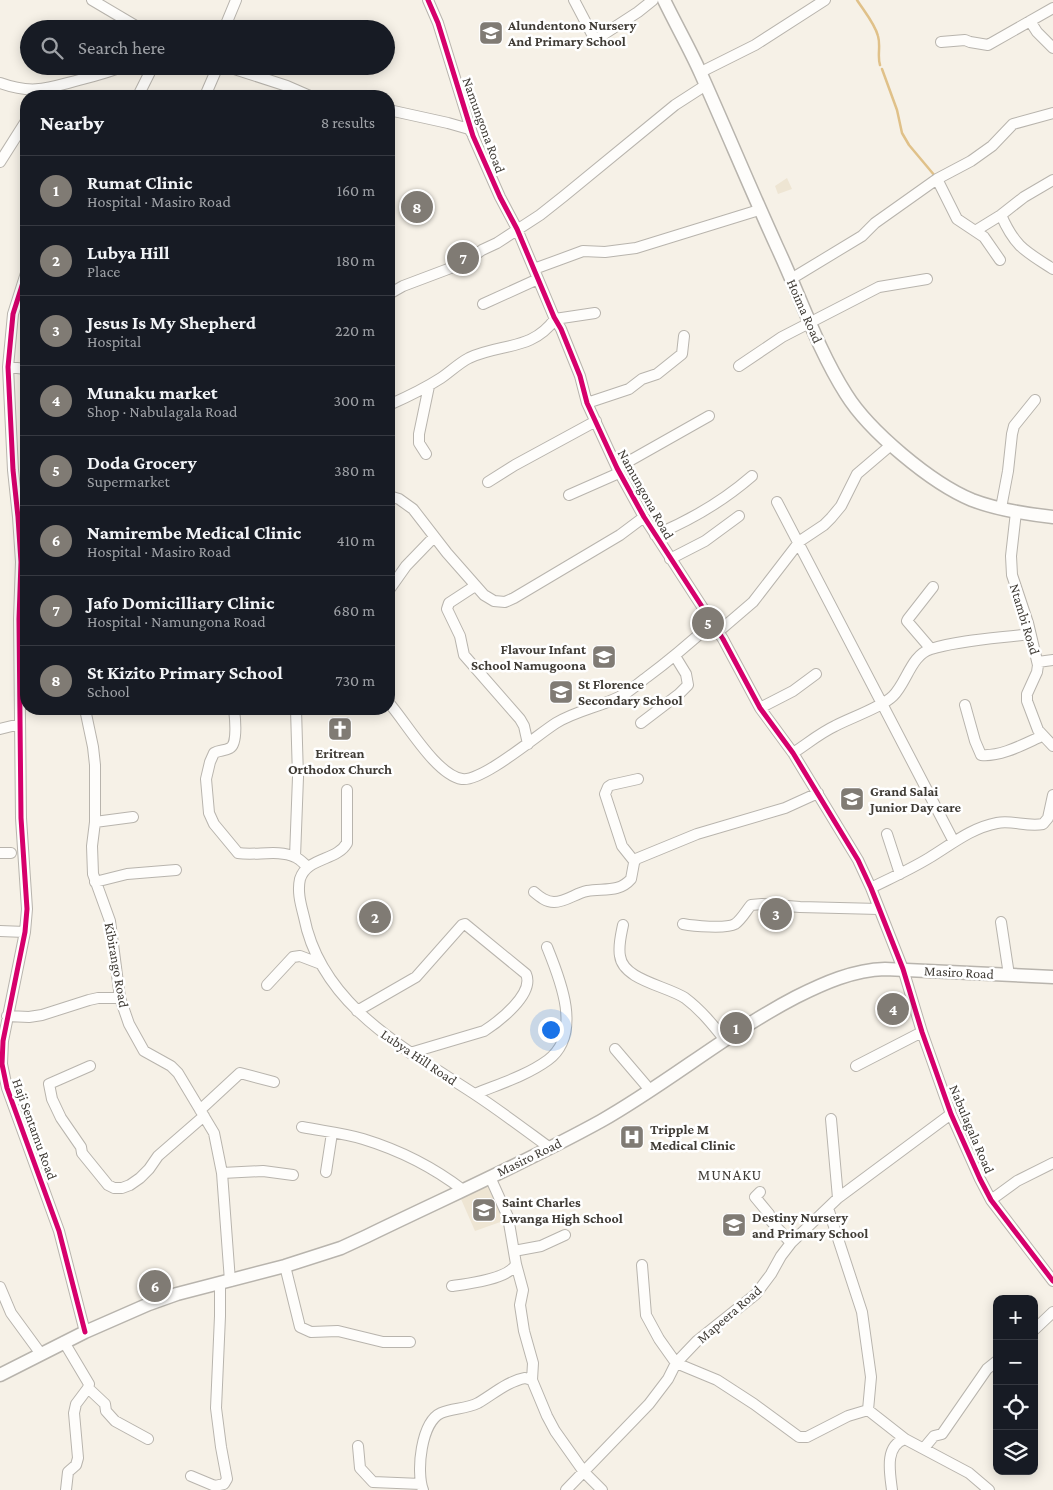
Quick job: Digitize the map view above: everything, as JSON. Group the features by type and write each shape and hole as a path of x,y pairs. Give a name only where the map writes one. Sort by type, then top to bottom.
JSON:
{"main road":[{"name":"Hoima Road","path":"664,0 701,72 809,322 847,396 868,422 891,444 920,468 956,491 972,500 1001,508 1053,517"},
{"name":"Masiro Road","path":"0,1375 85,1332 177,1294 285,1266 334,1250 367,1236 550,1148 603,1119 725,1040 782,1005 826,982 869,970 903,969 1053,977"}],"street":[{"path":"92,0 126,20"},
{"path":"228,20 236,0"},
{"name":"Namungona Road","path":"428,0 438,23 473,136 498,193 518,229 580,376 587,403 618,470 655,535 727,646 760,708 793,753 858,860 903,969"},
{"path":"574,0 595,40 638,12 652,0"},
{"path":"701,72 755,46 826,0"},
{"path":"940,42 965,40 988,45 1053,8"},
{"path":"1030,21 1037,32 1053,48"},
{"path":"51,90 97,75"},
{"path":"141,90 148,75"},
{"path":"208,90 214,75"},
{"path":"253,75 296,90"},
{"path":"0,83 25,90"},
{"path":"395,291 464,263 540,215 675,105 706,85"},
{"path":"395,111 448,122 470,129 473,136"},
{"path":"791,279 862,236 875,223 937,179 971,161 992,146 1013,124 1053,113"},
{"path":"0,162 20,130"},
{"path":"937,179 957,219 984,237 1000,260"},
{"path":"974,232 1002,215 1024,196 1053,180"},
{"path":"482,304 578,252 609,252 632,249 760,210"},
{"path":"1002,215 1009,232 1019,245 1034,258 1053,269"},
{"path":"739,366 782,337 879,287 927,279"},
{"name":"Haji Sentamu Road","path":"20,292 13,314 8,368 13,470 20,519"},
{"path":"395,402 429,386 472,357 535,339 548,330 555,319 595,313"},
{"path":"587,403 629,389 642,379 662,370 682,354 684,336"},
{"path":"8,368 20,369"},
{"path":"426,454 419,443 419,434 429,386"},
{"path":"1001,508 1014,426 1035,400"},
{"path":"569,495 618,470 710,416"},
{"path":"488,482 514,465 596,421"},
{"path":"718,632 753,602 800,541 831,518 842,506 857,474 891,444"},
{"path":"655,535 707,510 735,491 752,476"},
{"path":"395,498 414,509 434,537 484,595 494,601 505,602 620,535 644,517"},
{"path":"777,502 954,842"},
{"name":"Ntambi Road","path":"1016,512 1011,556 1012,574 1038,662 1037,672 1027,694 1027,700 1038,730 1052,745"},
{"path":"670,559 705,541 738,516"},
{"path":"395,582 406,566 434,537"},
{"path":"475,586 449,603 447,609 460,636 464,655 520,719 524,726 528,744"},
{"path":"931,649 907,621 933,587"},
{"path":"395,711 441,768 457,778 467,779 500,762 556,723 573,714 623,695 675,656 712,623"},
{"path":"793,753 834,726 889,699 896,692 918,658 931,649 1030,634"},
{"path":"641,723 680,694 688,685 686,674 675,656"},
{"path":"1038,662 1053,660"},
{"path":"760,708 793,691 816,674"},
{"path":"889,699 897,730"},
{"path":"965,705 981,755 990,755 1010,749 1042,736"},
{"name":"Haji Sentamu Road","path":"20,715 21,818 27,909 25,932 7,1016 2,1054 4,1078 59,1231 85,1332"},
{"name":"Kibirango Road","path":"86,715 95,766 95,822 92,861 95,882 110,921 120,998 129,1024 144,1051 171,1066 178,1073 214,1133 222,1173 225,1283 220,1316 216,1408 227,1479 222,1486 214,1486 191,1476"},
{"path":"235,715 236,726 234,744 230,748 214,752 208,767 206,794 211,818 238,853 271,853 295,857 308,867 340,851 345,846 348,830 347,790"},
{"path":"295,857 298,777 296,715"},
{"path":"0,729 20,724"},
{"path":"534,892 547,901 560,902 587,891 604,891 620,887 631,879 634,861 622,846 605,794 611,785 638,779"},
{"path":"634,861 697,834 778,811 818,793"},
{"path":"871,888 927,859 971,831 1006,822 1043,824 1048,818 1053,794"},
{"path":"95,822 133,817"},
{"path":"887,834 900,874"},
{"path":"0,853 11,853"},
{"name":"Lubya Hill Road","path":"308,867 300,880 300,900 311,944 321,964 357,1012 410,1053 475,1094 550,1148"},
{"path":"95,882 127,874 176,870"},
{"path":"682,924 721,926 734,924 751,905 762,904 879,909"},
{"path":"1002,922 1009,975"},
{"path":"357,1012 416,977 462,925 465,924 526,974 528,983 521,997 495,1025 484,1031 410,1053"},
{"path":"623,925 619,954 626,969 635,976 684,998 703,1013 725,1040"},
{"path":"0,931 25,932"},
{"path":"475,1094 531,1071 550,1059 562,1044 566,1018 564,999 560,979 547,947"},
{"path":"267,985 294,957 300,956 321,964"},
{"name":"Nabulagala Road","path":"903,969 922,1032 951,1114 991,1200 1053,1281"},
{"path":"7,1016 29,1017 42,1015 88,1000 120,998"},
{"path":"856,1066 922,1032"},
{"path":"615,1049 650,1090"},
{"path":"90,1066 49,1084 52,1099 61,1118 91,1166 108,1185 114,1188 130,1185 150,1169 158,1156 240,1073 274,1082"},
{"name":"Mapeera Road","path":"566,1490 649,1404 668,1380 676,1363 697,1341 756,1294 768,1280 781,1256 791,1243 838,1198 951,1114"},
{"path":"832,1119 838,1198"},
{"path":"302,1127 362,1139 397,1152 436,1171 463,1190"},
{"path":"326,1172 332,1133"},
{"path":"991,1200 1017,1181 1053,1162"},
{"path":"222,1173 263,1172 293,1175"},
{"path":"490,1176 508,1217 522,1290 520,1305 524,1330 533,1363 532,1380 555,1431 584,1472 602,1490"},
{"path":"760,1192 755,1197 769,1214 770,1220 791,1243"},
{"path":"828,1208 862,1312 871,1377 868,1410"},
{"path":"514,1251 541,1246 565,1235"},
{"path":"452,1286 484,1280 511,1269 516,1264"},
{"path":"642,1265 646,1315 659,1339 676,1363 717,1380 799,1437 807,1437 848,1416 868,1410"},
{"path":"285,1266 300,1327 311,1332 338,1330 383,1342 410,1342"},
{"path":"0,1288 11,1313 41,1354"},
{"path":"1038,1326 1053,1312"},
{"path":"64,1342 88,1380 88,1388 74,1410 78,1458 76,1465 68,1472 66,1490"},
{"path":"924,1448 934,1436 942,1434 987,1369 993,1364"},
{"path":"358,1446 360,1468 373,1482 422,1487 419,1475 422,1451 428,1426 432,1420 442,1412 472,1406 520,1379 529,1378 532,1380"},
{"path":"88,1388 101,1398 107,1407 106,1411 115,1422 148,1439"},
{"path":"868,1410 905,1439 969,1473 989,1490"},
{"path":"892,1490 891,1454 896,1444 905,1439"}],"shaded area":[{"path":"787,178 792,189 778,194 775,186"},
{"name":"Saint Charles Lwanga High School","path":"490,1184 506,1220 475,1231 461,1199"}],"waterway":[{"path":"857,0 877,31 880,65"},
{"path":"882,69 897,110 902,133 909,145 935,176"}],"cycle path":[{"path":"428,0 438,23 473,136 561,329 580,376 587,403 617,468 644,517 723,639 760,708 793,753 858,860 903,969 922,1032 951,1114 980,1179 991,1200 1053,1281"},
{"path":"20,292 13,314 8,367 13,470 20,547"},
{"path":"20,590 21,818 27,909 25,932 3,1041 2,1064 7,1088 59,1231 85,1332"}],"place":[{"name":"Alundentono Nursery And Primary School","path":"491,33"},
{"name":"St Kizito Primary School","path":"417,207"},
{"name":"Jafo Domicilliary Clinic","path":"463,258"},
{"name":"Doda Grocery","path":"708,623"},
{"name":"Flavour Infant School Namugoona","path":"604,657"},
{"name":"St Florence Secondary School","path":"561,692"},
{"name":"Eritrean Orthodox Church","path":"340,729"},
{"name":"Grand Salai Junior Day care","path":"852,799"},
{"name":"Jesus Is My Shepherd","path":"776,914"},
{"name":"Lubya Hill","path":"375,917"},
{"name":"Munaku market","path":"893,1009"},
{"name":"Rumat Clinic","path":"736,1028"},
{"name":"Tripple M Medical Clinic","path":"632,1137"},
{"name":"Saint Charles Lwanga High School","path":"484,1210"},
{"name":"Destiny Nursery and Primary School","path":"734,1225"},
{"name":"Namirembe Medical Clinic","path":"155,1286"}],"district":[{"name":"MUNAKU","path":"730,1175"}]}
